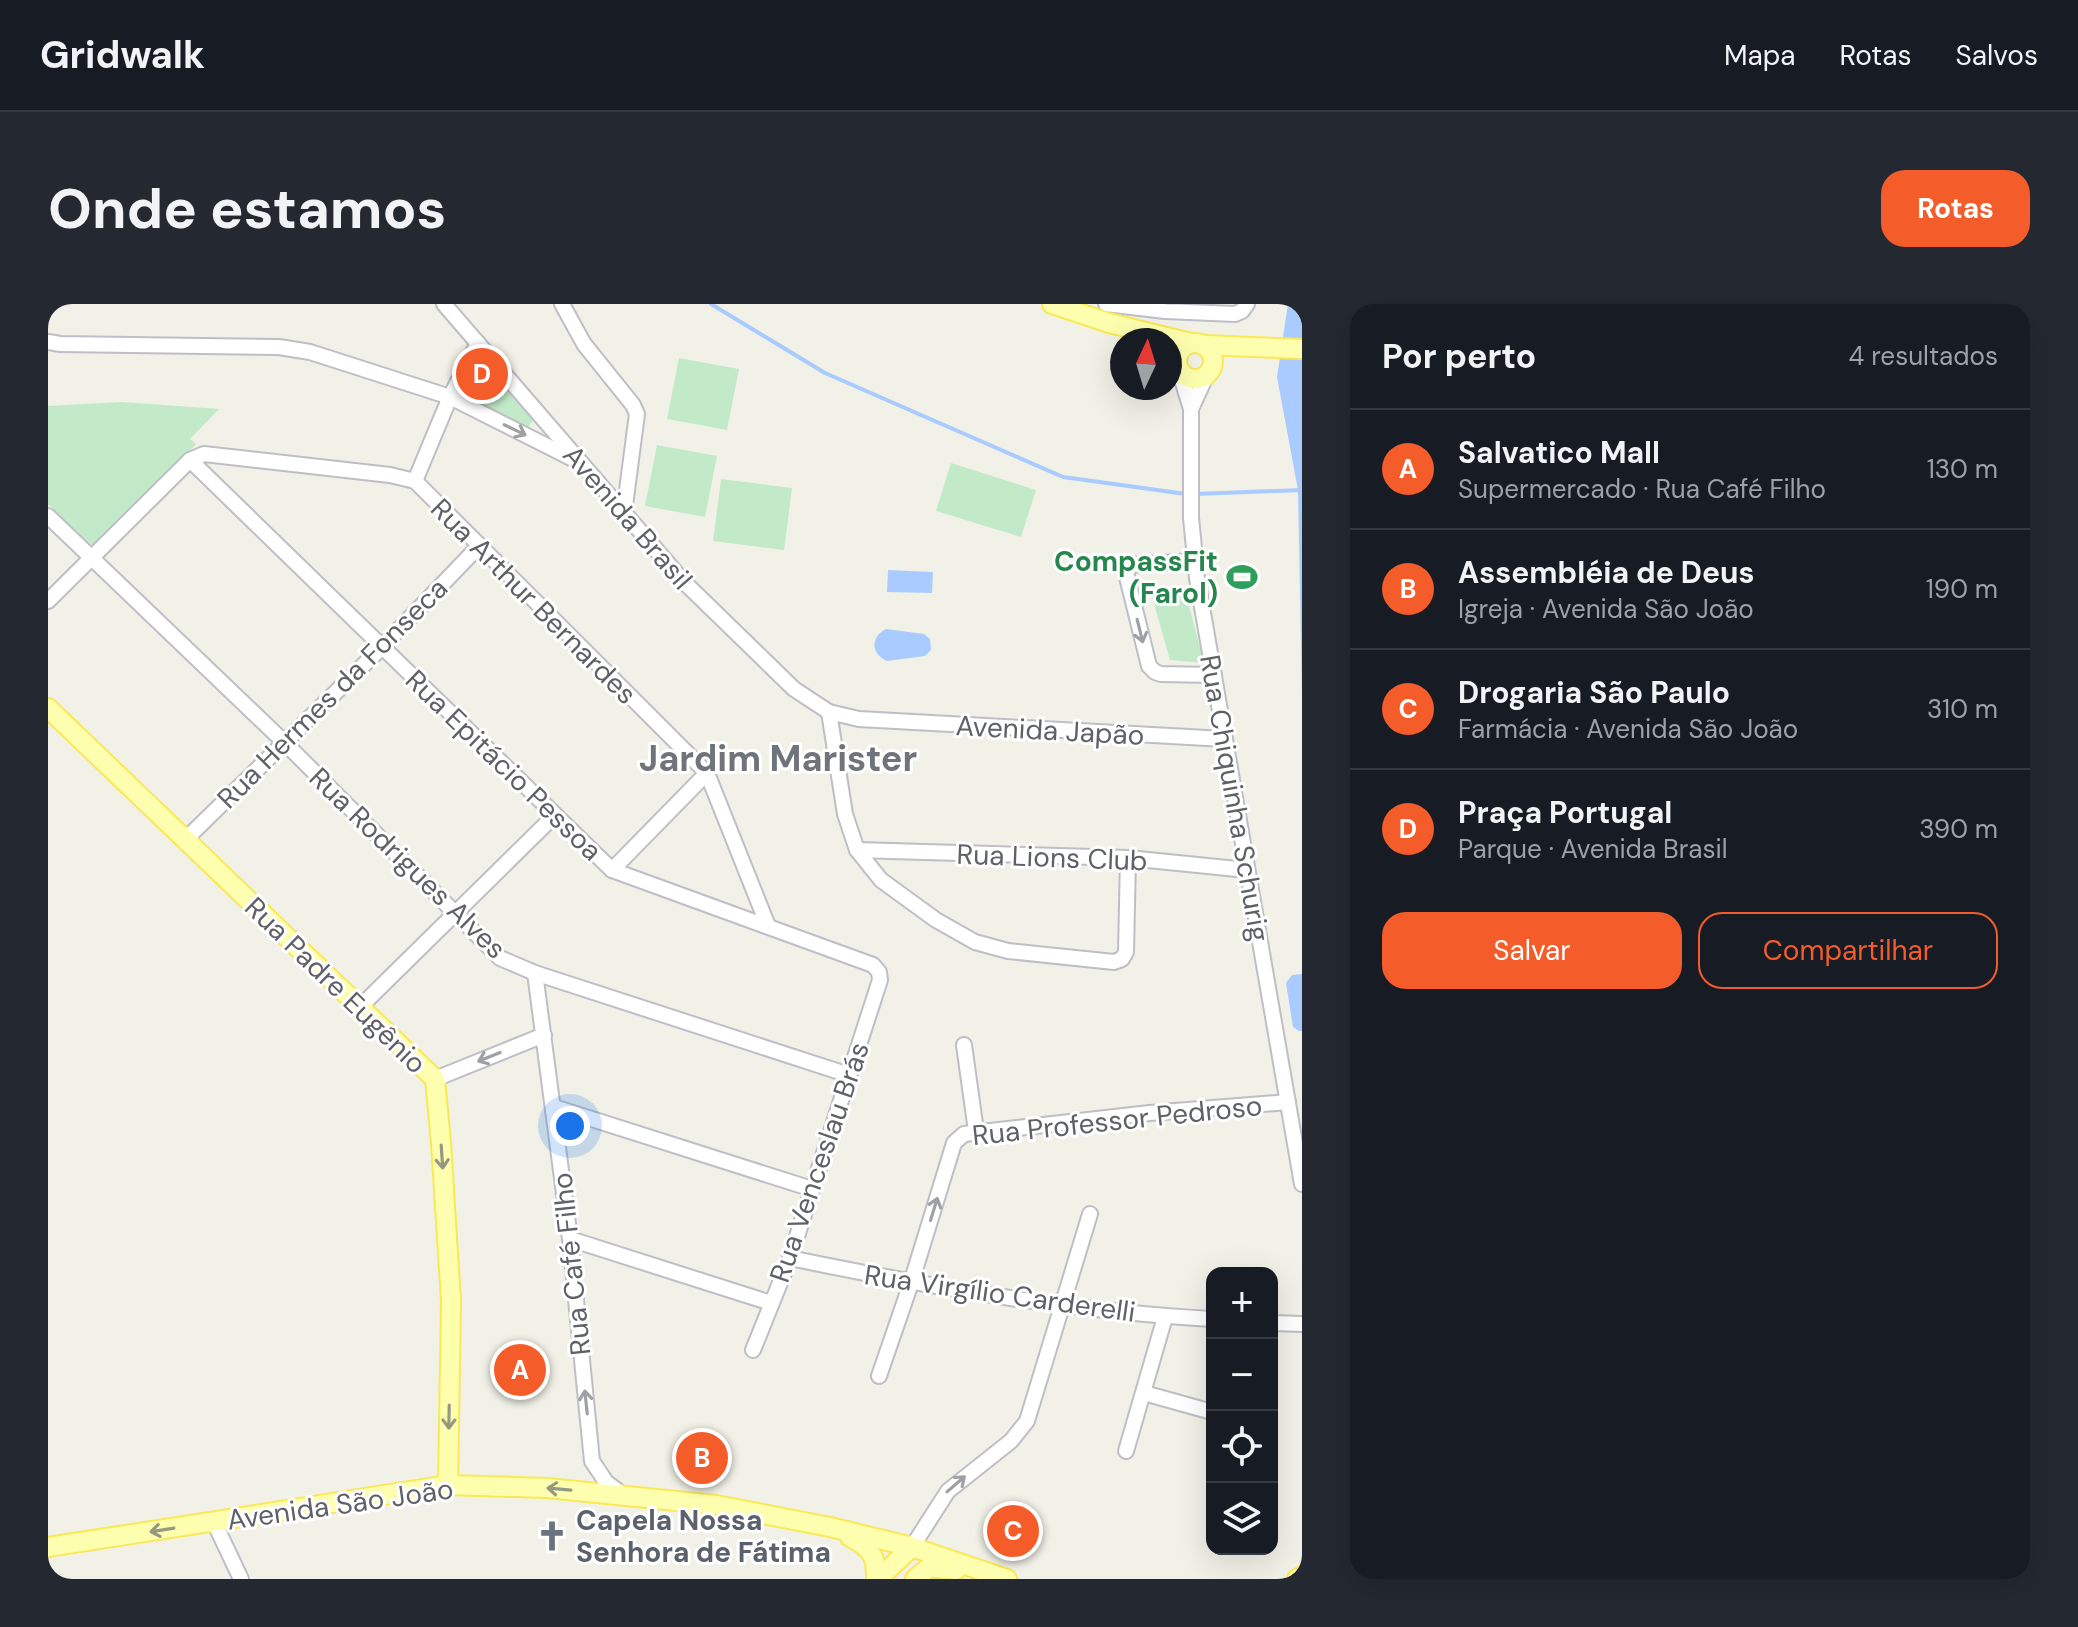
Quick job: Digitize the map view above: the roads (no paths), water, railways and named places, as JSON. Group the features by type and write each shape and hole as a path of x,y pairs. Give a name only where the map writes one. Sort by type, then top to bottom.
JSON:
{"main road":[{"path":"1052,304 1104,312 1198,344 1302,349"},
{"path":"1104,312 1126,328"},
{"path":"1182,351 1198,344"},
{"path":"1198,344 1212,354 1210,370"},
{"path":"1182,369 1191,378 1271,348"},
{"name":"Rua Padre Eugênio","path":"48,708 435,1079 451,1301 448,1485"},
{"name":"Avenida São João","path":"48,1547 448,1485 547,1488 716,1505 830,1527 912,1547 1007,1579"},
{"path":"830,1527 869,1548 875,1559 877,1579"},
{"path":"877,1579 912,1547"},
{"path":"915,1579 923,1570 939,1567 1007,1579"},
{"path":"1297,1579 1302,1576"}],"street":[{"name":"Avenida Brasil","path":"444,304 684,582 783,679 829,712"},
{"path":"562,304 584,344 637,414 624,513"},
{"path":"1104,312 1235,314 1247,304"},
{"path":"48,342 279,347 310,352 450,397 580,462"},
{"path":"48,601 197,457 390,475 415,481 450,397 478,343"},
{"name":"Rua Chiquinha Schurig","path":"1191,409 1210,370"},
{"name":"Rua Chiquinha Schurig","path":"1182,383 1191,409 1191,518 1195,561 1302,1184"},
{"name":"Rua Epitácio Pessoa","path":"197,457 382,647 612,870 873,965 879,972"},
{"name":"Rua Arthur Bernardes","path":"415,481 707,773 768,926"},
{"name":"Rua Rodrigues Alves","path":"48,516 285,743 500,958 535,973 849,1075"},
{"name":"Rua Hermes da Fonseca","path":"185,840 382,647 479,546"},
{"path":"1195,561 1131,565 1126,573 1149,666 1161,674 1214,675"},
{"path":"829,712 845,814 857,850 881,880 936,920 975,942 1008,951 1114,962 1122,959 1126,952 1128,858"},
{"name":"Avenida Japão","path":"829,712 859,719 1225,739"},
{"path":"612,870 707,773"},
{"path":"359,1008 555,815"},
{"name":"Rua Lions Club","path":"857,850 1128,858 1247,870"},
{"name":"Rua Venceslau Brás","path":"753,1350 790,1258 880,980 879,972"},
{"name":"Rua Café Filho","path":"535,973 570,1239 592,1461 606,1482 623,1495"},
{"path":"435,1079 544,1035"},
{"path":"964,1045 976,1131"},
{"name":"Rua Professor Pedroso","path":"879,1376 954,1143 964,1134 1288,1102"},
{"path":"554,1107 812,1189"},
{"path":"912,1547 948,1491 1011,1441 1027,1421 1090,1214"},
{"path":"570,1239 771,1303"},
{"name":"Rua Virgílio Carderelli","path":"790,1258 911,1283 1062,1307 1206,1319"},
{"path":"1278,1323 1302,1324 1302,1312"},
{"path":"1126,1451 1165,1317"},
{"path":"1144,1393 1208,1411"},
{"path":"214,1522 241,1579"}],"water":[{"path":"1288,304 1302,304 1302,693 1298,490 1277,377"},
{"path":"888,570 933,572 932,593 887,592"},
{"path":"886,629 924,634 930,639 931,650 925,656 887,661 878,654 874,645 877,636"},
{"path":"1302,974 1302,1031 1299,1031 1293,1027 1286,983 1292,975"}],"waterway":[{"path":"711,304 825,373 1063,477 1186,494"},
{"path":"1195,494 1302,490"}],"place":[{"name":"Praça Portugal","path":"482,374"},
{"name":"CompassFit (Farol)","path":"1242,577"},
{"name":"Salvatico Mall","path":"520,1370"},
{"name":"Assembléia de Deus","path":"702,1458"},
{"name":"Drogaria São Paulo","path":"1013,1531"},
{"name":"Capela Nossa Senhora de Fátima","path":"552,1536"}],"district":[{"name":"Jardim Marister","path":"778,758"}]}
